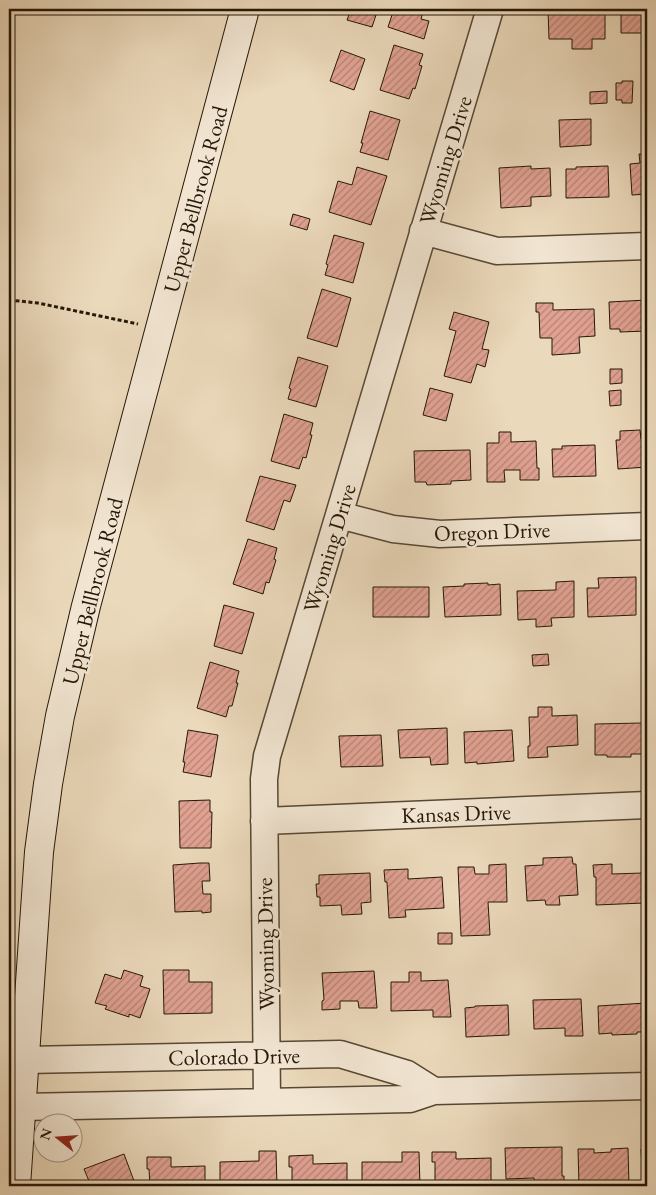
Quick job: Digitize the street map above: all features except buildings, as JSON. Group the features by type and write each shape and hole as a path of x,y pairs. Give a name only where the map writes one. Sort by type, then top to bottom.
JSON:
{"main road":[{"name":"Upper Bellbrook Road","path":"16,1186 39,852 60,716 86,606 245,9"}],"street":[{"name":"Wyoming Drive","path":"267,1102 264,778 267,756 490,9"},
{"path":"423,231 497,251 647,246"},
{"name":"Oregon Drive","path":"339,515 393,529 440,534 647,526"},
{"name":"Kansas Drive","path":"264,821 647,805"},
{"name":"Colorado Drive","path":"25,1060 340,1054 407,1074 434,1091"},
{"name":"Colorado Drive","path":"22,1108 410,1099 434,1091 647,1086"}],"path":[{"path":"9,300 38,302 160,329"}]}
